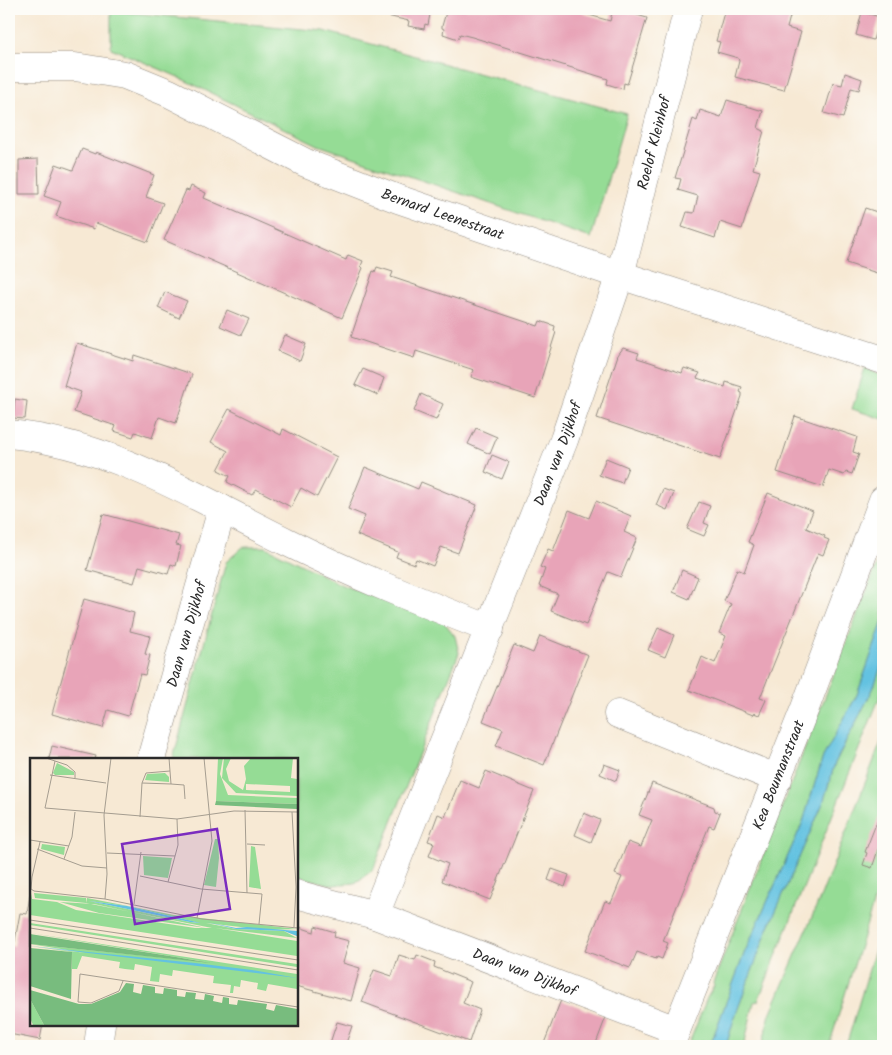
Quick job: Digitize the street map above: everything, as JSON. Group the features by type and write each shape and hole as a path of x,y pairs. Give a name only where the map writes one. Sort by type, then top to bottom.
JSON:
{"street":[{"name":"Roelof Kleinhof","path":"620,275 688,9"},
{"name":"Bernard Leenestraat","path":"9,67 75,67 125,75 169,93 306,163 407,202 620,275 883,360"},
{"name":"Daan van Dijkhof","path":"375,915 564,440 620,275"},
{"path":"9,434 64,443 110,456 155,475 222,510 344,569 490,629"},
{"name":"Kea Boumanstraat","path":"673,1038 778,779 883,500"},
{"name":"Daan van Dijkhof","path":"151,758 222,510"},
{"path":"618,714 778,779"},
{"name":"Daan van Dijkhof","path":"298,895 375,915 673,1038"},
{"path":"98,1046 101,1025"}],"green space":[{"path":"111,11 324,31 627,114 591,238 318,145 178,77 111,48"},
{"path":"865,368 883,377 883,419 852,409"},
{"path":"243,547 266,547 342,585 444,622 455,636 459,653 373,870 355,883 333,885 298,876 298,758 173,758 226,562"},
{"path":"883,549 883,621 857,695 823,757 803,822 744,954 710,1046 688,1046 707,998 714,986 713,983"},
{"path":"883,661 883,689 758,1001 754,1002 744,1046 726,1046 734,1019 767,931 823,803 835,763 873,689"},
{"path":"883,737 883,872 829,1046 762,1046 770,1014 821,896"},
{"path":"883,923 883,1046 846,1046"}],"water":[{"path":"883,621 883,661 873,689 835,763 823,803 767,931 734,1019 726,1046 710,1046 744,954 803,822 823,757 857,695"}],"building":[{"path":"356,9 431,9 428,25 425,24 424,29 408,26 409,21"},
{"path":"447,9 583,9 582,13 610,21 613,9 617,9 647,18 628,82 627,84 624,83 623,89 607,84 608,79 472,37 460,34 458,39 443,34 444,29 442,26"},
{"path":"725,9 792,9 787,28 801,32 784,90 735,77 738,58 717,52 720,42 716,41"},
{"path":"862,12 880,17 873,40 856,35"},
{"path":"845,73 862,79 859,90 851,88 843,118 824,113 833,83 842,85"},
{"path":"727,100 763,111 758,128 764,131 753,169 760,171 742,229 720,222 715,238 682,227 687,212 694,213 698,196 678,190 681,179 675,178 693,119 697,121 700,110 721,117"},
{"path":"82,149 95,154 96,152 154,175 146,197 163,203 148,242 96,223 94,229 56,216 61,202 44,196 56,164 73,170"},
{"path":"38,159 39,194 19,194 19,160"},
{"path":"191,186 206,193 204,198 346,260 348,255 363,261 361,266 363,268 342,318 164,240 186,190 189,191"},
{"path":"865,208 883,214 883,275 846,263"},
{"path":"377,267 393,272 391,277 538,326 540,321 555,326 554,331 556,332 535,398 471,377 474,370 416,351 414,358 351,337 373,271 375,272"},
{"path":"165,292 187,301 179,318 158,308"},
{"path":"227,310 249,319 241,335 220,326"},
{"path":"285,335 306,344 300,361 278,351"},
{"path":"77,343 133,361 134,355 192,374 176,423 159,417 152,438 135,432 133,437 114,431 116,426 74,412 81,392 64,386"},
{"path":"623,348 639,353 637,358 682,373 684,368 700,373 697,378 709,382 725,387 726,382 742,387 740,392 742,396 720,459 597,418 618,355"},
{"path":"363,369 384,378 378,395 355,385"},
{"path":"421,394 443,404 436,420 414,411"},
{"path":"15,399 27,401 25,419 13,418"},
{"path":"229,409 281,435 283,429 337,457 317,497 301,488 291,507 256,489 252,495 227,482 230,476 218,470 228,451 211,442"},
{"path":"795,416 857,437 853,452 859,454 852,474 846,472 844,475 829,470 823,487 777,472"},
{"path":"476,428 497,437 490,454 468,444"},
{"path":"492,455 509,462 502,479 485,472"},
{"path":"606,458 628,467 622,483 599,475"},
{"path":"365,467 418,489 421,482 477,505 458,553 441,547 433,566 416,559 414,564 396,557 398,552 357,535 365,516 348,509"},
{"path":"663,489 674,493 667,510 656,505"},
{"path":"768,493 813,511 806,528 825,536 824,538 829,540 823,555 818,553 760,698 766,700 759,715 754,713 753,715 689,690 702,657 715,663 726,636 719,633 731,604 724,601 737,569 744,572 754,545 748,542"},
{"path":"596,501 631,516 624,532 637,538 621,577 608,572 586,625 551,611 558,594 539,586 545,569 540,567 548,549 553,551 569,510 589,518"},
{"path":"699,502 710,506 704,523 709,525 704,536 687,529"},
{"path":"103,514 179,535 176,545 181,546 176,566 171,564 168,574 139,566 134,583 87,570"},
{"path":"682,570 698,577 689,599 673,592"},
{"path":"84,599 134,613 130,631 150,636 145,654 150,655 145,675 140,674 128,716 108,710 103,728 52,714"},
{"path":"658,628 674,635 665,657 648,650"},
{"path":"540,636 588,655 544,765 496,746 503,729 483,721 514,645 533,653"},
{"path":"52,746 96,756 95,758 49,758"},
{"path":"604,764 620,770 616,781 600,774"},
{"path":"486,771 534,791 490,900 442,881 448,864 429,856 434,843 428,841 438,814 445,817 460,780 479,788"},
{"path":"652,783 714,807 715,811 720,813 714,828 709,826 663,941 668,943 662,959 657,957 656,959 637,952 630,968 585,951 605,901 611,903 622,877 615,874 628,842 641,847 652,820 639,815"},
{"path":"883,806 883,835 872,868 863,865 867,853 865,852"},
{"path":"584,813 600,820 591,842 575,835"},
{"path":"552,869 569,875 565,887 548,880"},
{"path":"30,895 30,1025 43,1025 40,1040 9,1034 9,945 14,946 20,913 27,914"},
{"path":"315,926 335,932 334,937 349,941 343,963 360,968 351,1001 298,987 298,927 314,932"},
{"path":"399,955 415,960 417,955 435,962 434,967 471,982 463,1003 480,1010 469,1042 362,1002 374,970 392,976"},
{"path":"561,1000 606,1017 595,1046 543,1046"},
{"path":"337,1022 352,1026 345,1046 329,1046"}]}
